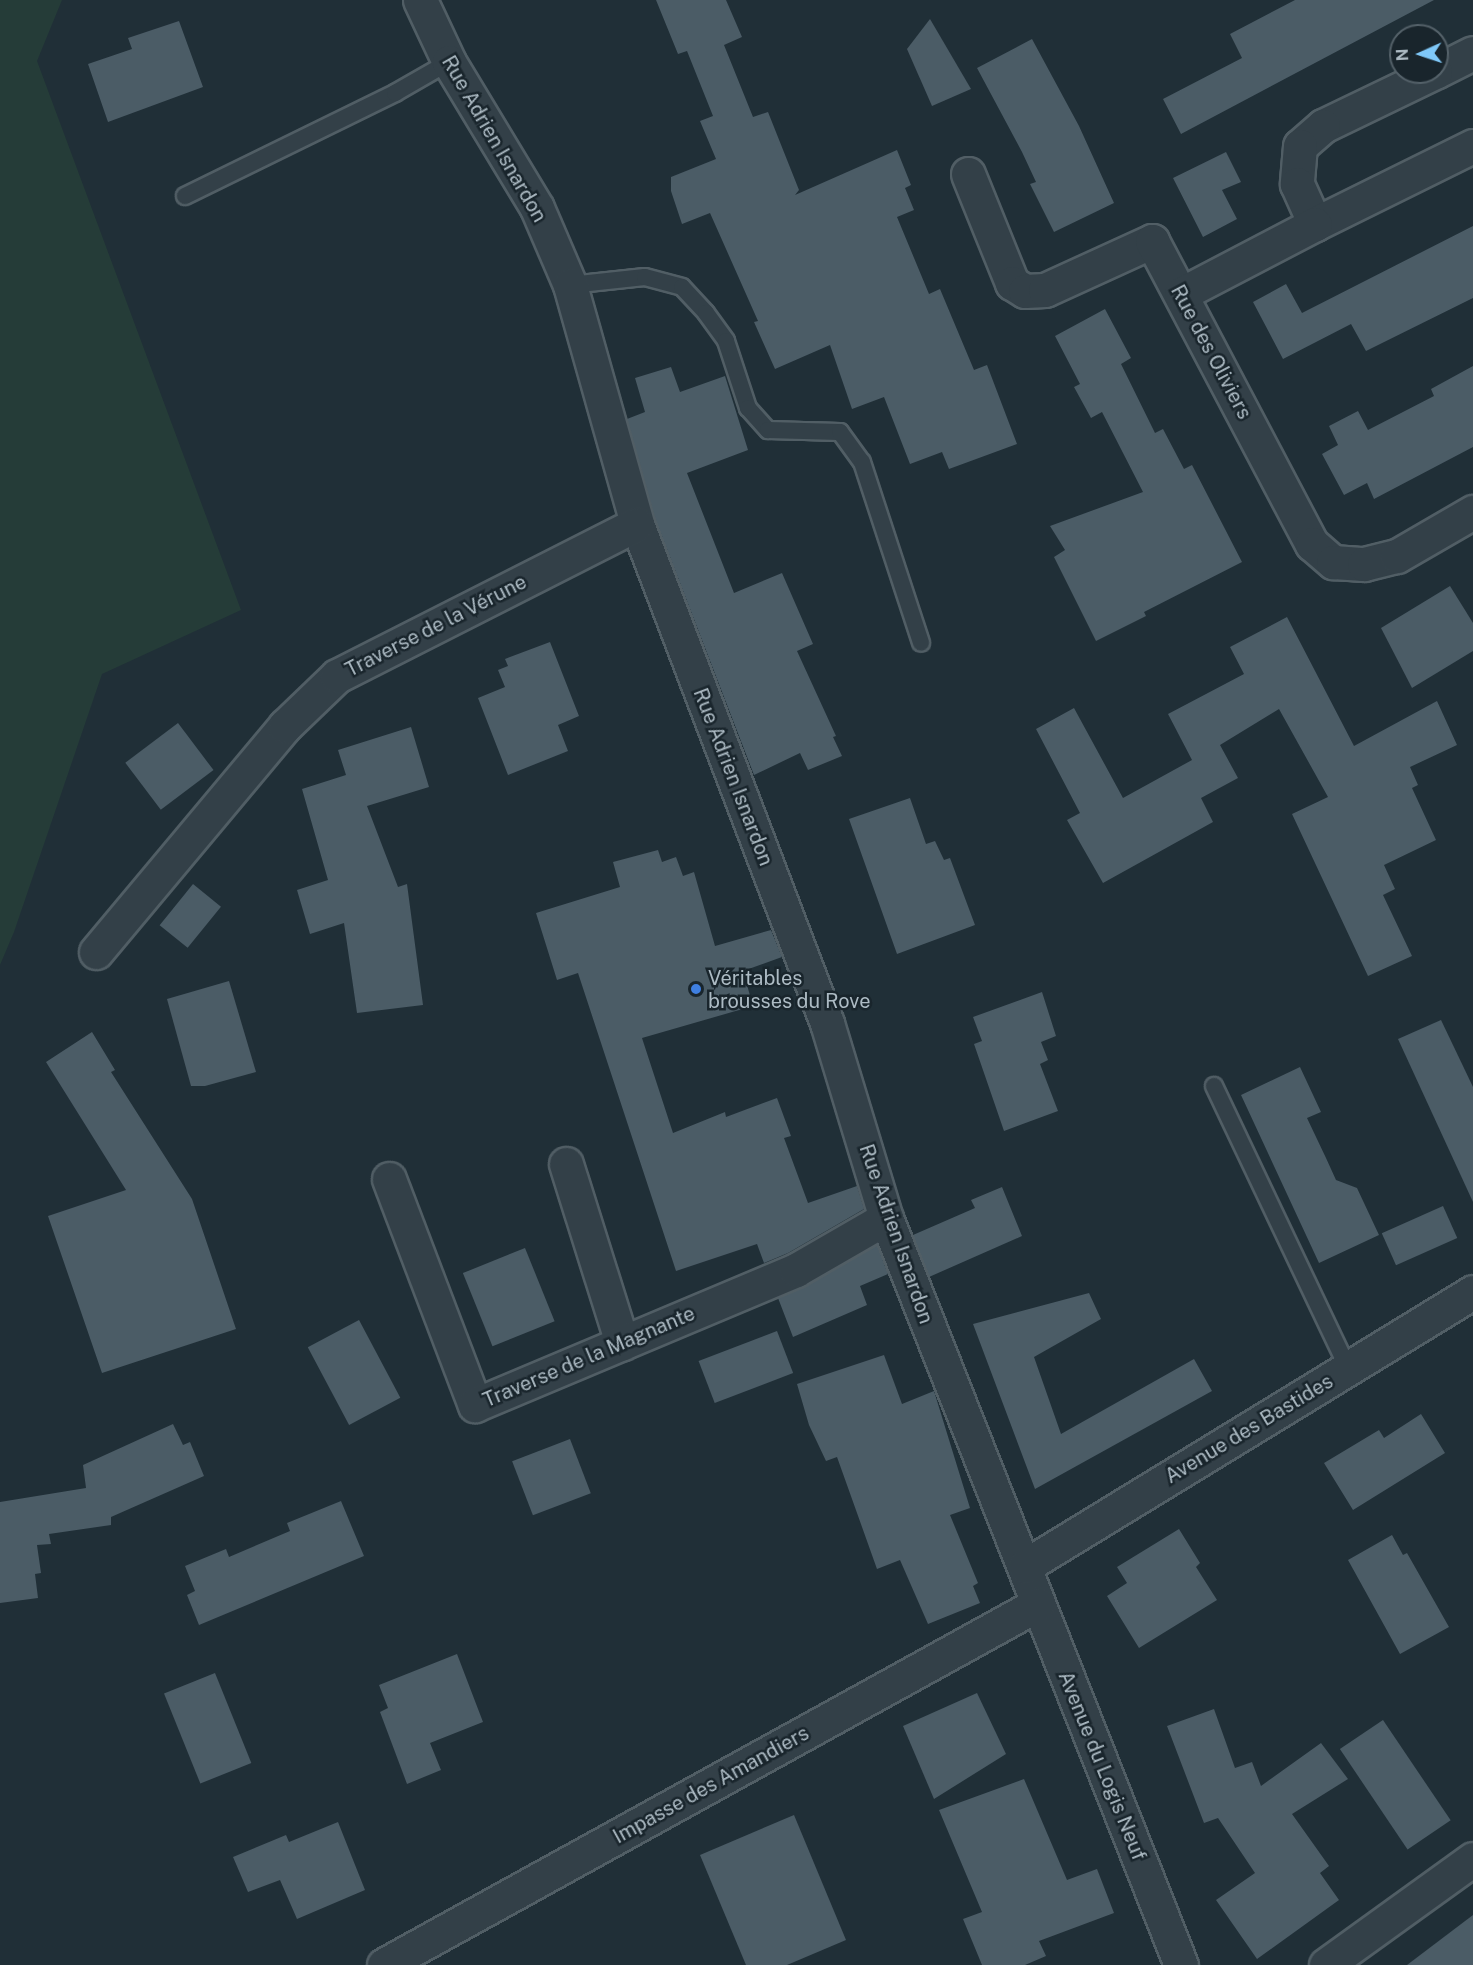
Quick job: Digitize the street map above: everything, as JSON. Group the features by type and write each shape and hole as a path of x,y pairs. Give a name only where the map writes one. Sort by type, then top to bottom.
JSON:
{"street":[{"name":"Rue Adrien Isnardon","path":"420,0 449,62 537,208 570,285 637,524 827,1023 886,1218 1024,1566"},
{"path":"1449,65 1473,53"},
{"path":"1315,224 1297,184 1300,146 1323,126 1409,84"},
{"path":"1181,294 1315,224 1473,146"},
{"name":"Rue des Oliviers","path":"968,174 1012,283 1025,291 1045,290 1152,241 1312,544 1334,562 1364,564 1396,556 1473,512"},
{"name":"Traverse de la Vérune","path":"96,952 285,726 337,676 637,524"},
{"name":"Traverse de la Magnante","path":"566,1164 622,1343"},
{"name":"Traverse de la Magnante","path":"389,1179 475,1405 796,1270 886,1218"},
{"name":"Avenue des Bastides","path":"1024,1566 1473,1292"},
{"name":"Avenue du Logis Neuf","path":"1024,1566 1181,1965"},
{"name":"Impasse des Amandiers","path":"384,1965 1038,1604"},
{"path":"1326,1965 1473,1859"}],"lane":[{"path":"185,196 395,93 449,62"},
{"path":"570,285 645,277 682,287 706,313 726,341 748,408 768,430 840,432 862,462 921,643"},
{"path":"1214,1086 1348,1368"}],"green space":[{"path":"0,0 62,0 37,61 241,610 102,674 14,932 0,965"}],"building":[{"path":"656,0 726,0 742,37 724,45 753,117 768,112 799,190 795,195 897,150 911,185 905,188 914,210 897,217 929,294 940,289 974,370 987,365 1017,444 949,469 942,452 910,464 884,397 852,409 830,345 775,369 754,322 758,321 710,213 682,224 671,191 671,177 716,159 700,121 713,116 687,51 678,54"},
{"path":"1295,0 1434,0 1181,134 1163,99 1242,58 1230,34"},
{"path":"930,19 971,89 932,106 907,49"},
{"path":"179,21 203,87 108,122 88,64 132,49 128,38"},
{"path":"1032,39 1079,126 1114,203 1054,232 1030,184 1036,182 1022,152 977,68"},
{"path":"1226,152 1241,182 1222,190 1237,219 1203,237 1173,178"},
{"path":"1473,226 1473,298 1366,351 1351,324 1283,359 1253,302 1286,284 1302,313"},
{"path":"1105,309 1131,358 1121,364 1155,433 1163,429 1184,469 1192,465 1242,562 1144,612 1146,616 1096,641 1054,557 1065,550 1050,526 1143,492 1102,412 1091,418 1074,387 1080,384 1055,336"},
{"path":"1473,366 1473,447 1374,499 1367,483 1344,495 1322,454 1338,445 1329,426 1358,411 1368,430 1434,396 1431,389"},
{"path":"671,367 680,392 725,376 748,450 687,473 734,593 782,573 813,644 797,651 836,736 833,737 842,756 808,770 800,753 754,775 655,518 627,419 645,412 635,378"},
{"path":"1450,586 1473,623 1473,651 1412,688 1381,628"},
{"path":"1287,617 1354,746 1437,701 1457,745 1410,767 1418,785 1412,788 1436,840 1384,865 1395,889 1383,895 1412,956 1368,976 1292,814 1328,797 1279,709 1220,745 1238,778 1201,798 1213,822 1103,883 1067,820 1080,813 1036,729 1074,708 1123,798 1192,760 1168,714 1244,674 1230,647"},
{"path":"550,642 579,716 558,725 568,751 508,775 478,698 505,687 498,670 508,666 505,659"},
{"path":"178,723 214,770 161,810 125,763"},
{"path":"411,727 429,787 367,806 398,887 407,884 423,1005 357,1013 344,923 310,934 297,890 328,880 302,789 346,775 338,750"},
{"path":"910,798 926,844 935,841 944,860 950,858 975,925 897,954 849,819"},
{"path":"658,850 662,862 676,857 683,876 694,872 715,946 771,930 782,957 743,971 753,1006 642,1038 673,1133 725,1112 726,1117 777,1098 791,1136 784,1138 808,1203 857,1186 864,1209 788,1253 764,1263 757,1244 676,1271 578,973 557,980 536,913 620,887 613,862"},
{"path":"193,884 221,907 188,948 160,925"},
{"path":"229,981 256,1072 205,1086 191,1086 167,999"},
{"path":"1042,992 1056,1036 1041,1042 1048,1060 1040,1064 1058,1111 1004,1131 974,1044 982,1041 973,1017"},
{"path":"1441,1020 1473,1087 1473,1202 1398,1039"},
{"path":"92,1032 115,1070 111,1072 192,1199 236,1329 102,1373 48,1216 126,1190 46,1062"},
{"path":"1300,1067 1321,1112 1307,1118 1336,1180 1357,1188 1379,1235 1319,1263 1241,1095"},
{"path":"1002,1187 1022,1236 929,1277 913,1235 975,1208 971,1200"},
{"path":"1443,1206 1457,1238 1396,1265 1382,1233"},
{"path":"877,1245 888,1274 860,1286 867,1305 793,1337 778,1298 805,1286"},
{"path":"525,1248 555,1321 492,1346 463,1273"},
{"path":"1089,1293 1101,1319 1034,1357 1061,1434 1194,1359 1212,1391 1035,1489 973,1324"},
{"path":"359,1320 400,1398 349,1425 308,1347"},
{"path":"777,1331 793,1373 715,1403 699,1361"},
{"path":"884,1355 902,1404 934,1391 970,1508 950,1515 978,1583 973,1586 980,1603 928,1624 900,1560 877,1569 837,1457 826,1461 809,1425 797,1384"},
{"path":"1421,1414 1445,1453 1353,1510 1324,1463 1379,1430 1384,1438"},
{"path":"173,1424 183,1445 190,1442 204,1476 111,1517 111,1525 49,1534 51,1544 37,1545 41,1573 35,1574 38,1598 0,1603 0,1502 86,1488 83,1465"},
{"path":"570,1439 591,1493 533,1515 512,1461"},
{"path":"341,1501 364,1556 199,1625 187,1595 195,1591 185,1566 226,1549 229,1557 290,1531 287,1523"},
{"path":"1179,1529 1200,1563 1196,1567 1217,1600 1139,1648 1107,1596 1127,1583 1117,1567"},
{"path":"1392,1535 1403,1555 1407,1553 1449,1627 1400,1654 1348,1560"},
{"path":"457,1654 483,1722 430,1743 441,1770 407,1784 380,1712 388,1708 379,1685"},
{"path":"215,1673 251,1763 200,1784 164,1694"},
{"path":"977,1693 1006,1754 934,1799 903,1726"},
{"path":"1214,1709 1235,1768 1252,1762 1261,1786 1321,1743 1348,1779 1292,1814 1329,1866 1320,1873 1339,1900 1257,1959 1216,1900 1255,1873 1218,1818 1204,1823 1167,1726"},
{"path":"1383,1720 1451,1820 1408,1849 1340,1749"},
{"path":"1024,1779 1067,1880 1097,1869 1114,1913 1039,1941 1046,1956 1025,1965 982,1965 963,1919 982,1912 939,1810"},
{"path":"794,1815 846,1940 787,1965 746,1965 700,1855"},
{"path":"338,1822 365,1890 297,1919 280,1880 248,1892 233,1857 286,1835 289,1842"},
{"path":"1473,1915 1473,1965 1407,1965"}],"place":[{"name":"Véritables brousses du Rove","path":"696,989"}]}
